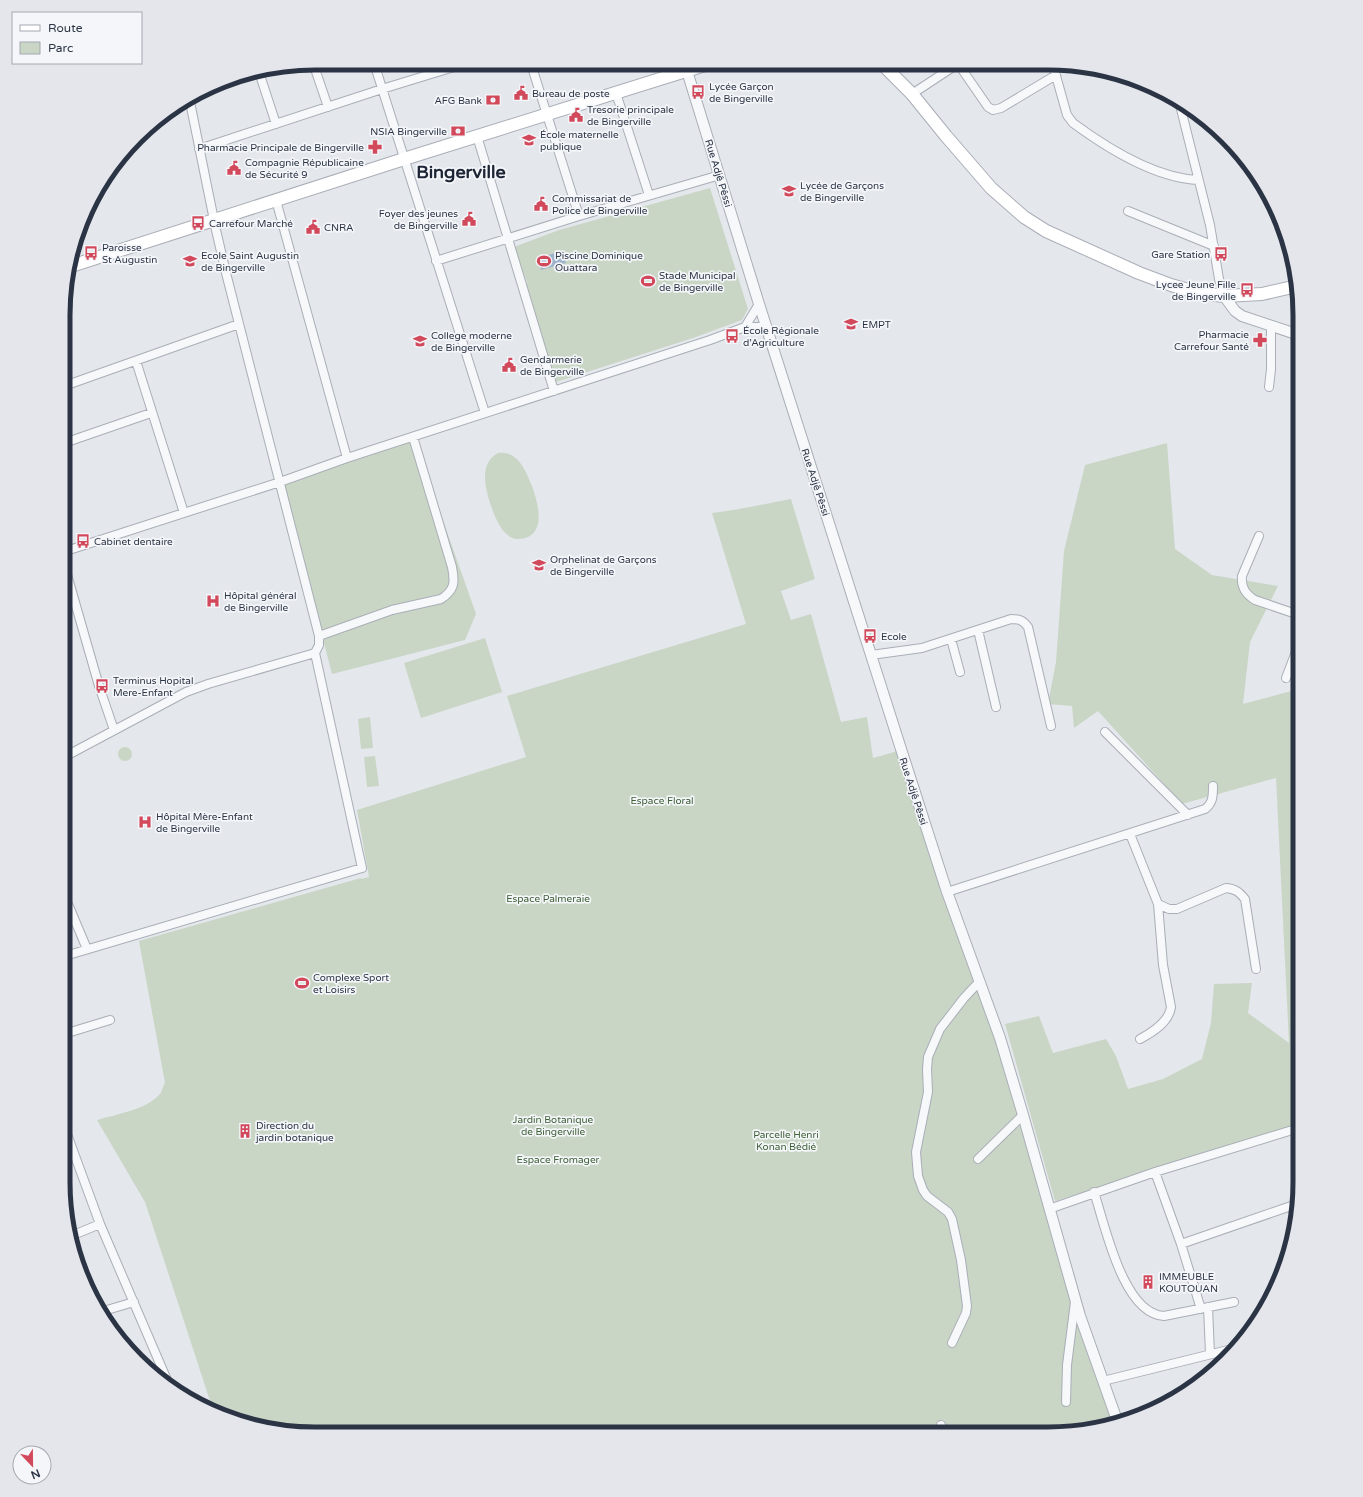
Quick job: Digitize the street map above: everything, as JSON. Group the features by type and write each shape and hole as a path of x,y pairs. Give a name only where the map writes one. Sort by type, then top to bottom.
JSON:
{"main road":[{"path":"75,265 404,159 616,93 678,70"},
{"path":"888,70 912,94 991,188 1024,217 1046,231 1139,273 1186,290 1199,293 1224,296 1262,294 1291,287"}],"street":[{"path":"315,70 328,107"},
{"path":"376,70 485,413"},
{"path":"199,149 444,70"},
{"path":"533,70 579,216"},
{"name":"Rue Adjê Pêssi","path":"687,70 759,304 947,892 1000,1038 1064,1257 1075,1300 1116,1418"},
{"path":"912,94 949,70"},
{"path":"961,70 988,107 994,110 1001,108 1056,75"},
{"path":"1055,70 1067,115 1073,123 1131,160 1179,178 1198,180"},
{"path":"261,76 276,124"},
{"path":"616,93 649,195"},
{"path":"70,954 362,868 315,653 319,645 319,636 239,324 214,220 190,104"},
{"path":"1180,108 1210,225 1219,280 1224,296 1235,311 1242,316 1253,321 1293,333"},
{"path":"477,136 554,391"},
{"path":"436,261 579,216 720,175"},
{"path":"276,200 347,458"},
{"path":"1128,211 1214,246"},
{"path":"745,327 759,304"},
{"path":"70,384 239,324"},
{"path":"1269,387 1271,369 1271,325"},
{"path":"70,550 280,482 347,458 710,340 745,327 767,326"},
{"path":"136,361 151,413 184,513"},
{"path":"70,441 151,413"},
{"path":"319,636 392,610 441,598 447,595 451,590 454,582 452,567 413,437"},
{"path":"1259,536 1242,576 1244,589 1250,597 1255,600 1293,613"},
{"path":"70,585 99,686 114,730"},
{"path":"871,655 922,648 1011,619 1019,619 1028,627 1051,726"},
{"path":"978,630 996,707"},
{"path":"951,639 960,672"},
{"path":"70,754 186,692 208,684 315,653"},
{"path":"1286,678 1293,661"},
{"path":"1105,732 1188,815"},
{"path":"947,892 1204,809 1210,805 1213,799 1213,786"},
{"path":"1130,834 1158,904 1163,965 1171,1007 1170,1014 1165,1021 1150,1034 1140,1039"},
{"path":"1158,904 1163,908 1177,909 1226,888 1235,889 1241,893 1245,899 1256,969"},
{"path":"70,909 87,949"},
{"path":"952,1343 962,1323 967,1306 961,1260 952,1219 948,1212 927,1196 923,1190 918,1176 916,1152 928,1092 928,1057 940,1029 964,998 979,982"},
{"path":"70,1032 110,1020"},
{"path":"978,1159 1023,1115"},
{"path":"1049,1209 1094,1192 1155,1172 1293,1130"},
{"path":"70,1150 165,1375"},
{"path":"1155,1172 1204,1308 1210,1354"},
{"path":"1094,1192 1122,1278 1136,1299 1149,1312 1157,1316 1164,1316 1234,1302"},
{"path":"1180,1244 1292,1206"},
{"path":"76,1234 100,1224"},
{"path":"1066,1402 1067,1365 1075,1300"},
{"path":"106,1310 134,1302"},
{"path":"1103,1381 1226,1350"}],"green space":[{"name":"Stade Municipal de Bingerville","path":"710,188 748,309 742,320 693,338 556,382 527,291 527,282 514,247 559,230"},
{"path":"415,441 476,614 465,640 332,674 282,480"},
{"path":"1167,443 1175,549 1212,575 1278,586 1250,642 1243,704 1293,691 1293,1127 1055,1201 1005,1024 1039,1016 1053,1053 1106,1039 1116,1056 1128,1089 1163,1079 1202,1059 1211,1023 1214,984 1252,983 1248,1013 1289,1043 1276,778 1182,804 1098,711 1074,728 1072,706 1048,704 1056,662 1064,551 1085,465"},
{"path":"498,453 505,453 516,458 524,468 534,492 538,507 538,522 536,529 532,534 525,538 518,539 506,534 498,522 490,503 485,483 486,469 488,463"},
{"name":"Jardin Botanique de Bingerville","path":"791,499 815,579 781,591 791,620 811,614 841,722 867,717 873,758 898,751 948,889 1118,1417 1080,1425 1048,1427 315,1427 283,1425 251,1419 211,1404 145,1202 97,1120 131,1111 147,1104 160,1094 165,1083 139,941 369,877 357,810 526,757 507,696 746,624 712,513 742,509"},
{"path":"485,638 502,692 421,718 404,663"},
{"path":"370,717 373,748 361,749 358,719"},
{"path":"122,747 128,747 132,751 132,757 128,761 122,761 118,757 118,751"},
{"path":"375,756 379,786 367,787 364,757"}],"water":[{"path":"562,251 566,263 541,270 538,258"}],"place":[{"name":"Lycée Garçon de Bingerville","path":"698,92"},
{"name":"Bureau de poste","path":"521,93"},
{"name":"AFG Bank","path":"493,100"},
{"name":"Tresorie principale de Bingerville","path":"576,115"},
{"name":"NSIA Bingerville","path":"458,131"},
{"name":"École maternelle publique","path":"529,140"},
{"name":"Pharmacie Principale de Bingerville","path":"375,147"},
{"name":"Compagnie Républicaine de Sécurité 9","path":"234,168"},
{"name":"Lycée de Garçons de Bingerville","path":"789,191"},
{"name":"Commissariat de Police de Bingerville","path":"541,204"},
{"name":"Foyer des jeunes de Bingerville","path":"469,219"},
{"name":"Carrefour Marché","path":"198,223"},
{"name":"CNRA","path":"313,227"},
{"name":"Paroisse St Augustin","path":"91,253"},
{"name":"Gare Station","path":"1221,254"},
{"name":"Ecole Saint Augustin de Bingerville","path":"190,261"},
{"name":"Piscine Dominique Ouattara","path":"544,261"},
{"name":"Stade Municipal de Bingerville","path":"648,281"},
{"name":"Lycee Jeune Fille de Bingerville","path":"1247,290"},
{"name":"EMPT","path":"851,324"},
{"name":"École Régionale d’Agriculture","path":"732,336"},
{"name":"Pharmacie Carrefour Santé","path":"1260,340"},
{"name":"College moderne de Bingerville","path":"420,341"},
{"name":"Gendarmerie de Bingerville","path":"509,365"},
{"name":"Cabinet dentaire","path":"83,541"},
{"name":"Orphelinat de Garçons de Bingerville","path":"539,565"},
{"name":"Hôpital général de Bingerville","path":"213,601"},
{"name":"Ecole","path":"870,636"},
{"name":"Terminus Hopital Mere-Enfant","path":"102,686"},
{"name":"Hôpital Mère-Enfant de Bingerville","path":"145,822"},
{"name":"Complexe Sport et Loisirs","path":"302,983"},
{"name":"Direction du jardin botanique","path":"245,1131"},
{"name":"IMMEUBLE KOUTOUAN","path":"1148,1282"}],"district":[{"name":"Bingerville","path":"461,172"}],"park label":[{"name":"Espace Floral","path":"662,800"},
{"name":"Espace Palmeraie","path":"548,898"},
{"name":"Parcelle Henri Konan Bédié","path":"786,1140"},
{"name":"Espace Fromager","path":"558,1159"}]}
